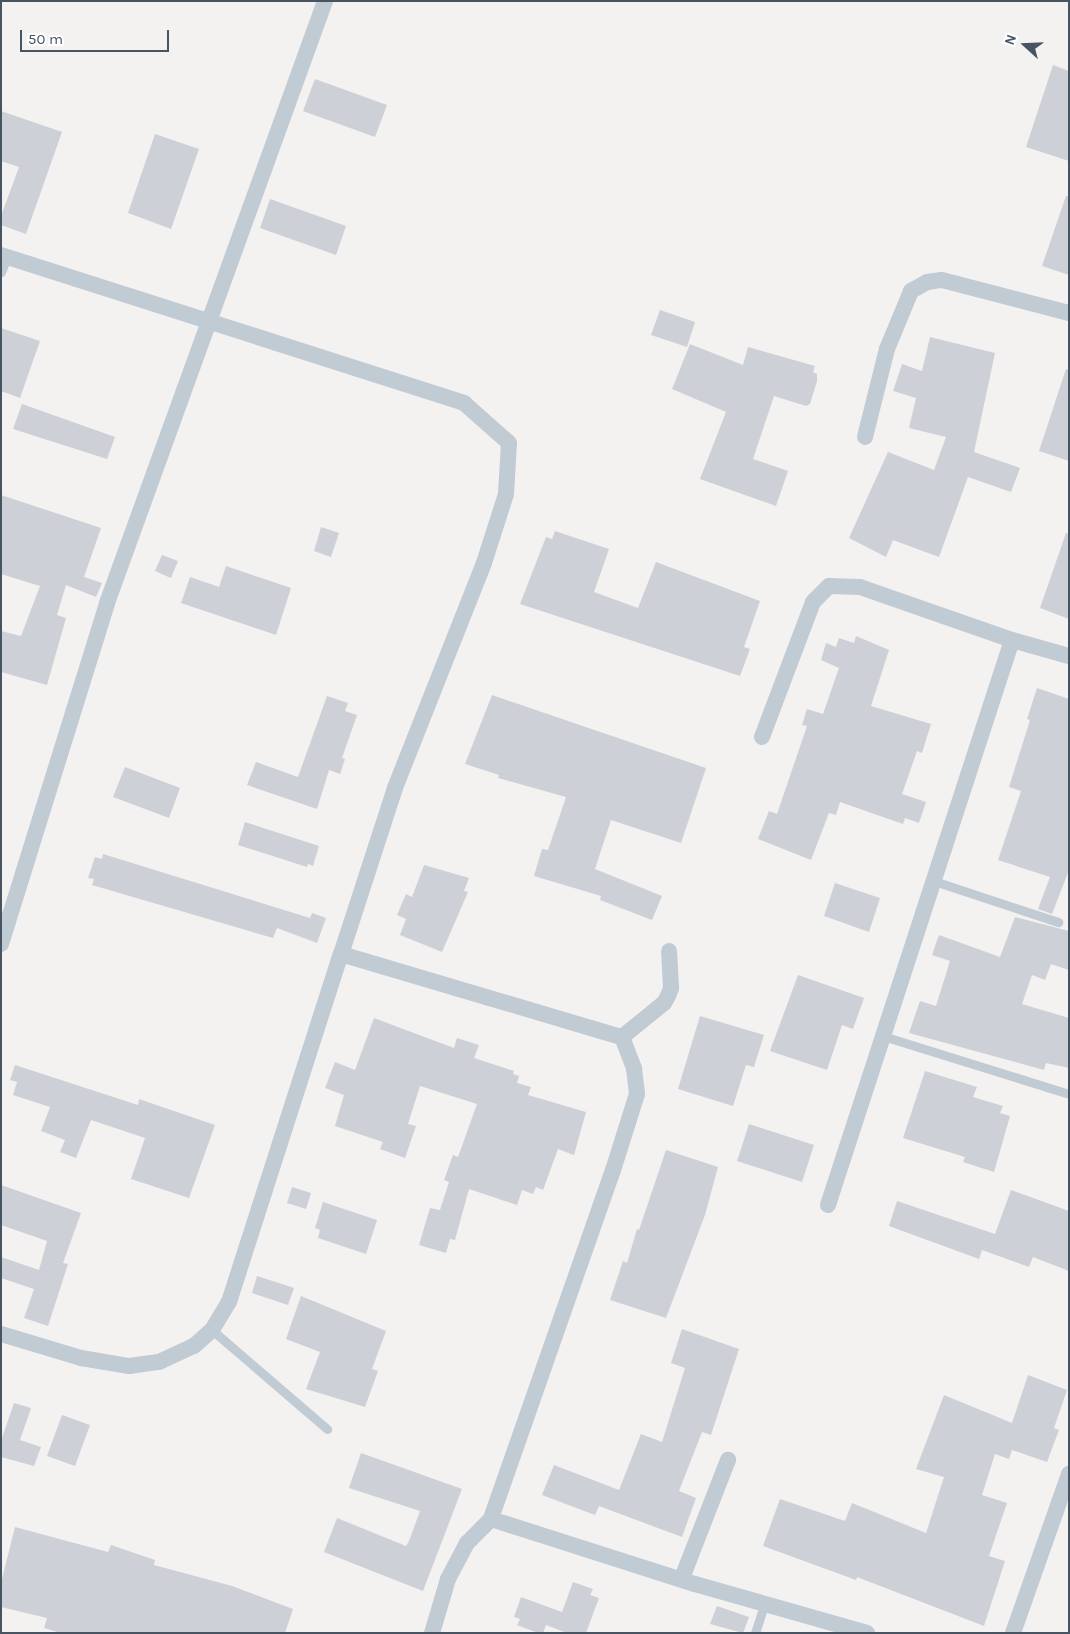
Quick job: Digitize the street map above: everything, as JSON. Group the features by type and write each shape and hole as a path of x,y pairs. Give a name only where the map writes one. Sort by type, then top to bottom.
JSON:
{"street":[{"path":"1,944 107,603 211,323 325,1"},
{"path":"1,1334 81,1358 129,1366 158,1362 194,1346 212,1330 229,1302 395,788 486,555 506,494 509,443 464,403 211,323 3,261"},
{"path":"864,437 887,349 911,291 927,282 942,280 1069,313"},
{"path":"762,737 786,665 812,602 829,586 860,587 1012,640 1069,656"},
{"path":"828,1205 1012,640"},
{"path":"622,1036 664,1003 671,988 669,951"},
{"path":"341,954 622,1036"},
{"path":"432,1633 448,1579 467,1542 491,1518 637,1094 634,1069 622,1036"},
{"path":"682,1578 728,1460"},
{"path":"1013,1633 1069,1474"},
{"path":"491,1518 682,1578 867,1633"}],"lane":[{"path":"934,882 1058,922"},
{"path":"883,1036 1069,1094"},
{"path":"212,1330 327,1429"},
{"path":"755,1633 764,1603"}],"building":[{"path":"1053,65 1069,71 1069,161 1026,147"},
{"path":"315,79 387,105 375,137 303,111"},
{"path":"1,111 62,132 26,234 1,225 1,216 19,167 1,161"},
{"path":"155,134 199,149 171,229 128,213"},
{"path":"1066,196 1069,196 1069,275 1042,266"},
{"path":"270,199 346,226 336,255 260,228"},
{"path":"660,310 695,322 687,347 651,335"},
{"path":"1,328 40,341 20,398 1,391"},
{"path":"930,337 995,353 974,452 1020,468 1011,492 968,477 939,557 893,540 886,557 849,538 888,452 934,470 946,437 909,428 916,398 893,391 902,364 922,371"},
{"path":"690,344 743,365 748,347 815,366 813,372 817,374 817,381 810,404 806,406 774,396 753,459 788,471 776,506 700,479 726,412 672,389"},
{"path":"1066,369 1069,370 1069,461 1039,451"},
{"path":"22,404 115,437 107,459 13,429"},
{"path":"1,495 101,528 84,577 102,583 96,597 66,585 57,615 66,618 47,685 1,672 1,631 21,636 40,586 1,574"},
{"path":"321,527 339,533 331,557 314,551"},
{"path":"555,531 609,549 594,592 638,608 656,562 760,601 744,647 750,649 740,676 520,604 546,537 552,539"},
{"path":"1066,533 1069,534 1069,619 1040,608"},
{"path":"162,555 178,561 171,578 155,571"},
{"path":"226,566 291,588 276,635 181,603 190,577 219,587"},
{"path":"856,636 889,650 871,706 931,724 922,753 917,751 902,794 926,802 919,823 905,818 903,824 840,802 836,815 829,813 811,860 758,839 769,811 777,814 807,726 802,725 807,709 823,714 839,668 821,660 826,643 836,647 839,638 854,643"},
{"path":"1037,688 1069,699 1069,870 1052,914 1038,909 1050,877 998,860 1021,791 1009,787 1030,720 1027,719"},
{"path":"492,695 706,768 681,843 611,820 595,869 662,896 652,920 600,900 601,896 534,876 542,849 548,850 566,797 498,778 499,775 465,764"},
{"path":"327,696 348,703 345,711 357,715 342,758 345,759 340,774 329,770 317,809 247,785 256,762 298,777"},
{"path":"125,767 180,788 169,818 113,797"},
{"path":"245,822 319,846 313,866 308,864 307,867 238,845"},
{"path":"103,854 310,918 312,913 326,918 317,943 277,928 273,938 92,885 94,879 88,878 95,857 102,859"},
{"path":"424,865 469,878 464,891 468,892 442,952 400,935 406,919 397,915 406,894 412,897"},
{"path":"835,883 880,898 869,932 824,916"},
{"path":"1015,917 1069,931 1069,970 1051,964 1045,980 1032,975 1022,1004 1069,1018 1069,1068 1046,1063 1044,1070 909,1033 920,1001 936,1006 950,961 932,955 939,935 1000,957"},
{"path":"798,975 864,998 853,1029 842,1025 827,1070 770,1051"},
{"path":"700,1016 764,1035 754,1067 746,1065 733,1106 678,1089"},
{"path":"374,1018 454,1048 457,1038 479,1045 474,1058 514,1071 513,1074 519,1076 517,1083 531,1087 528,1095 586,1112 574,1155 558,1149 543,1190 536,1187 533,1194 522,1190 517,1205 469,1189 455,1240 450,1239 446,1253 419,1245 430,1208 440,1210 449,1182 444,1180 453,1155 458,1157 477,1104 420,1086 408,1124 416,1126 405,1158 380,1149 383,1142 335,1126 344,1095 325,1088 335,1062 355,1070"},
{"path":"15,1065 138,1105 139,1099 215,1125 189,1198 131,1179 145,1138 91,1120 76,1158 60,1152 65,1140 41,1131 50,1107 13,1095 17,1082 10,1080"},
{"path":"925,1071 977,1087 973,1097 1003,1106 1000,1113 1010,1116 994,1172 963,1162 965,1157 903,1138"},
{"path":"749,1124 814,1145 802,1182 737,1161"},
{"path":"666,1150 718,1167 705,1215 666,1318 610,1300 623,1261 627,1263 637,1229 639,1230"},
{"path":"1,1185 81,1213 63,1263 68,1264 48,1326 24,1318 34,1289 1,1278 1,1257 39,1270 47,1241 1,1225"},
{"path":"292,1187 311,1193 306,1209 287,1203"},
{"path":"1011,1190 1069,1211 1069,1271 1033,1257 1029,1267 982,1250 979,1259 889,1226 897,1201 995,1234"},
{"path":"323,1202 377,1220 366,1254 318,1238 320,1230 315,1228"},
{"path":"257,1276 294,1288 288,1305 252,1293"},
{"path":"301,1296 386,1331 372,1369 378,1371 365,1407 306,1389 320,1352 286,1339"},
{"path":"682,1329 739,1349 711,1435 702,1432 679,1491 696,1498 682,1537 599,1506 595,1515 542,1495 554,1465 619,1490 641,1434 662,1442 685,1368 671,1363"},
{"path":"1028,1375 1067,1390 1054,1428 1059,1430 1047,1462 1012,1450 1009,1459 995,1454 982,1495 1007,1503 989,1556 1005,1561 984,1626 857,1577 856,1580 763,1546 780,1499 845,1521 852,1503 926,1533 944,1477 916,1469 944,1395 1012,1423"},
{"path":"14,1403 31,1408 20,1440 41,1447 34,1466 1,1457 1,1441"},
{"path":"62,1415 90,1425 75,1466 47,1456"},
{"path":"361,1453 462,1489 423,1591 324,1552 337,1518 406,1546 409,1541 420,1511 349,1488"},
{"path":"15,1527 108,1552 111,1545 155,1560 154,1565 232,1586 293,1609 285,1633 61,1633 44,1628 47,1618 1,1607 1,1583"},
{"path":"573,1582 593,1589 590,1595 599,1598 586,1633 567,1633 546,1625 543,1633 538,1633 517,1625 520,1619 514,1617 521,1597 562,1612"},
{"path":"717,1606 749,1617 743,1633 710,1624"}]}
